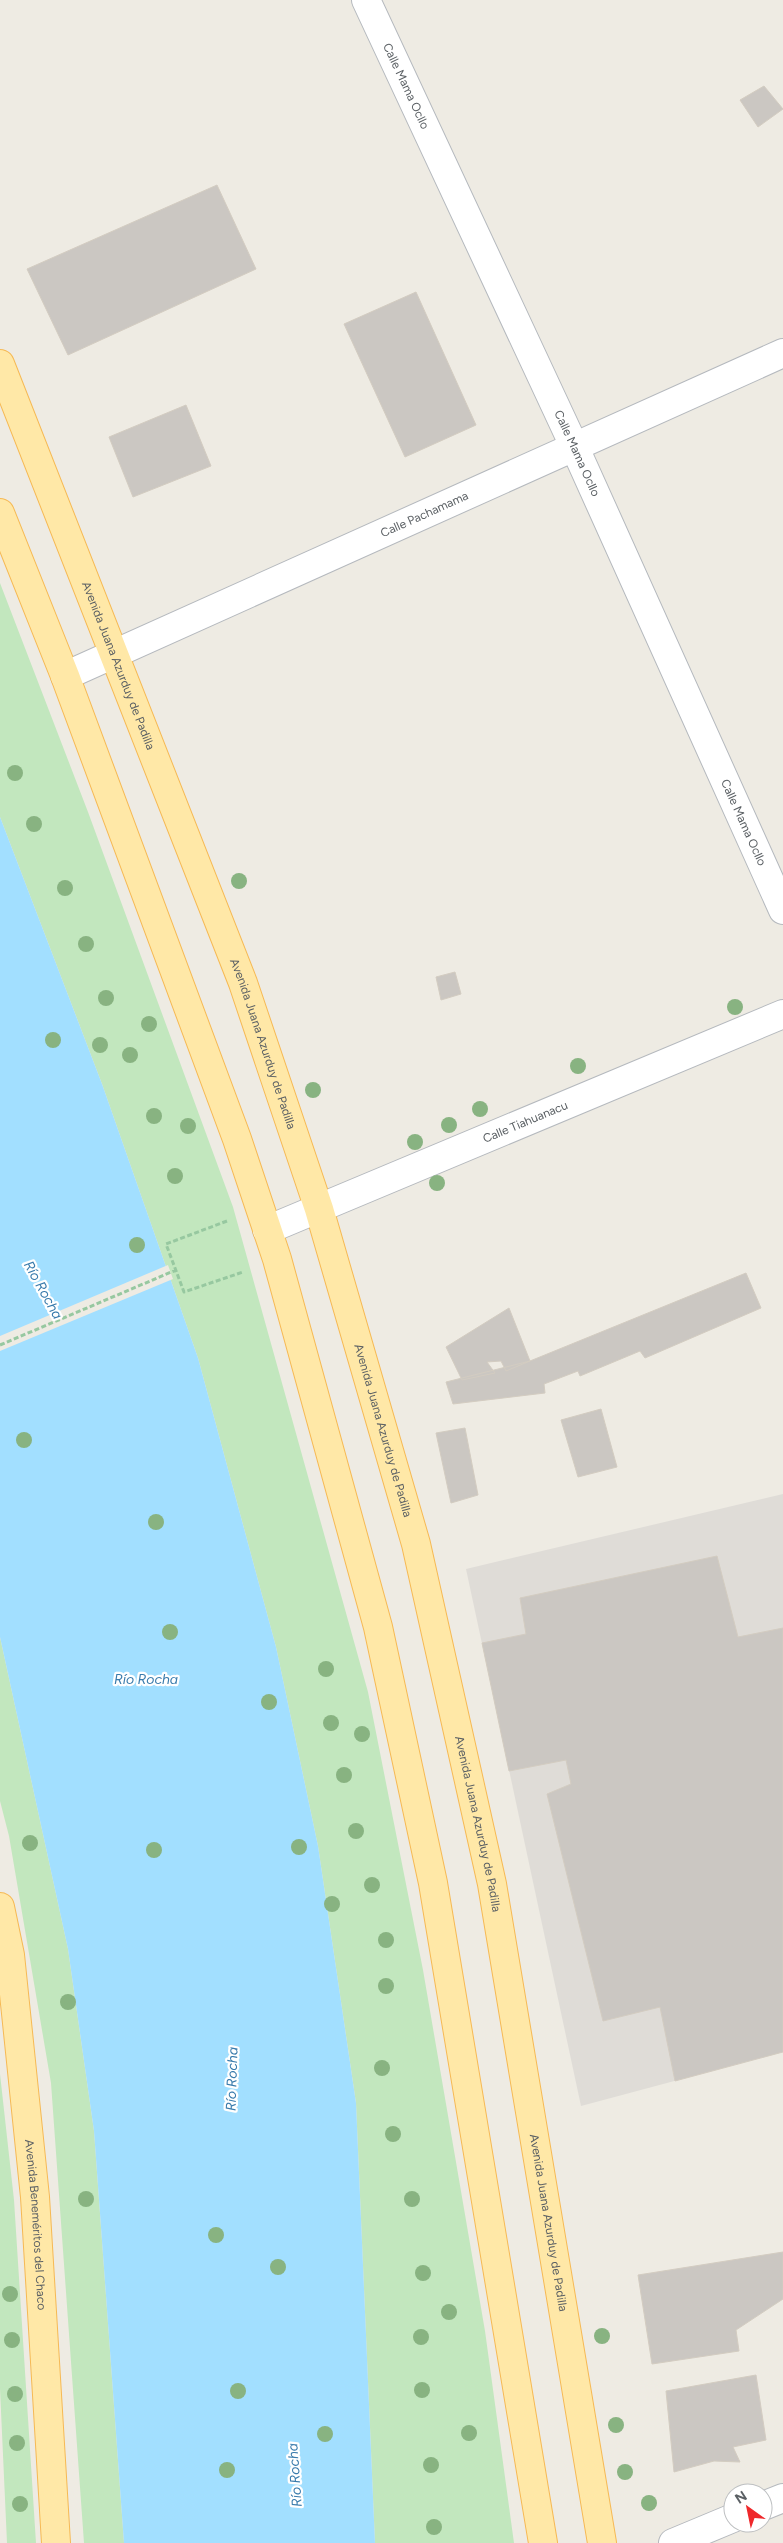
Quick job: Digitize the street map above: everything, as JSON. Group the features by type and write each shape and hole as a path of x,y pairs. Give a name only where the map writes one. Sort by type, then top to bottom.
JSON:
{"main road":[{"name":"Avenida Juana Azurduy de Padilla","path":"0,364 243,983 319,1209 416,1544 492,1884 602,2543"},
{"path":"0,513 65,676 237,1139 278,1259 378,1627 433,1883 543,2543"},
{"name":"Avenida Beneméritos del Chaco","path":"0,1907 10,1954 35,2197 56,2543"}],"street":[{"name":"Calle Mama Ocllo","path":"366,0 575,448 783,910"},
{"name":"Calle Pachamama","path":"65,676 783,353"},
{"name":"Calle Tiahuanacu","path":"267,1230 783,1014"},
{"path":"673,2543 723,2522"}],"path":[{"path":"236,1218 166,1244 184,1292 251,1269"},
{"path":"0,1344 176,1270"}],"shaded area":[{"path":"783,1494 783,2052 581,2106 466,1569"}],"green space":[{"path":"0,583 88,812 233,1207 368,1692 423,1970 485,2331 514,2543 375,2543 356,2103 318,1846 276,1647 198,1358 102,1084 0,817"},
{"path":"0,1637 68,1949 94,2131 124,2543 84,2543 51,2083 9,1836 0,1801"},
{"path":"0,2074 14,2200 36,2543 7,2543 0,2389"}],"water":[{"name":"Río Rocha","path":"0,817 102,1084 198,1358 276,1647 318,1846 356,2103 375,2543 124,2543 94,2131 68,1949 0,1637"}],"pier":[{"path":"168,1265 173,1279 0,1351 0,1336"}],"building":[{"path":"764,86 783,109 758,127 740,100"},
{"path":"217,185 256,269 68,355 27,269"},
{"path":"416,292 476,425 405,457 344,324"},
{"path":"186,405 211,466 133,497 109,437"},
{"path":"455,972 461,994 441,1000 436,977"},
{"path":"746,1273 761,1308 645,1358 640,1351 580,1376 578,1371 544,1384 545,1393 453,1404 446,1382 530,1361"},
{"path":"509,1308 530,1361 506,1371 501,1361 487,1362 495,1373 462,1380 446,1347"},
{"path":"601,1409 617,1467 578,1477 561,1420"},
{"path":"465,1428 478,1495 451,1503 436,1433"},
{"path":"717,1556 738,1637 783,1628 783,2052 675,2081 660,2007 603,2021 547,1794 571,1784 566,1760 509,1771 482,1643 526,1634 520,1598"},
{"path":"783,2252 783,2299 736,2330 739,2351 652,2364 638,2275"},
{"path":"756,2375 766,2440 733,2447 740,2462 714,2461 674,2472 666,2391"}]}
